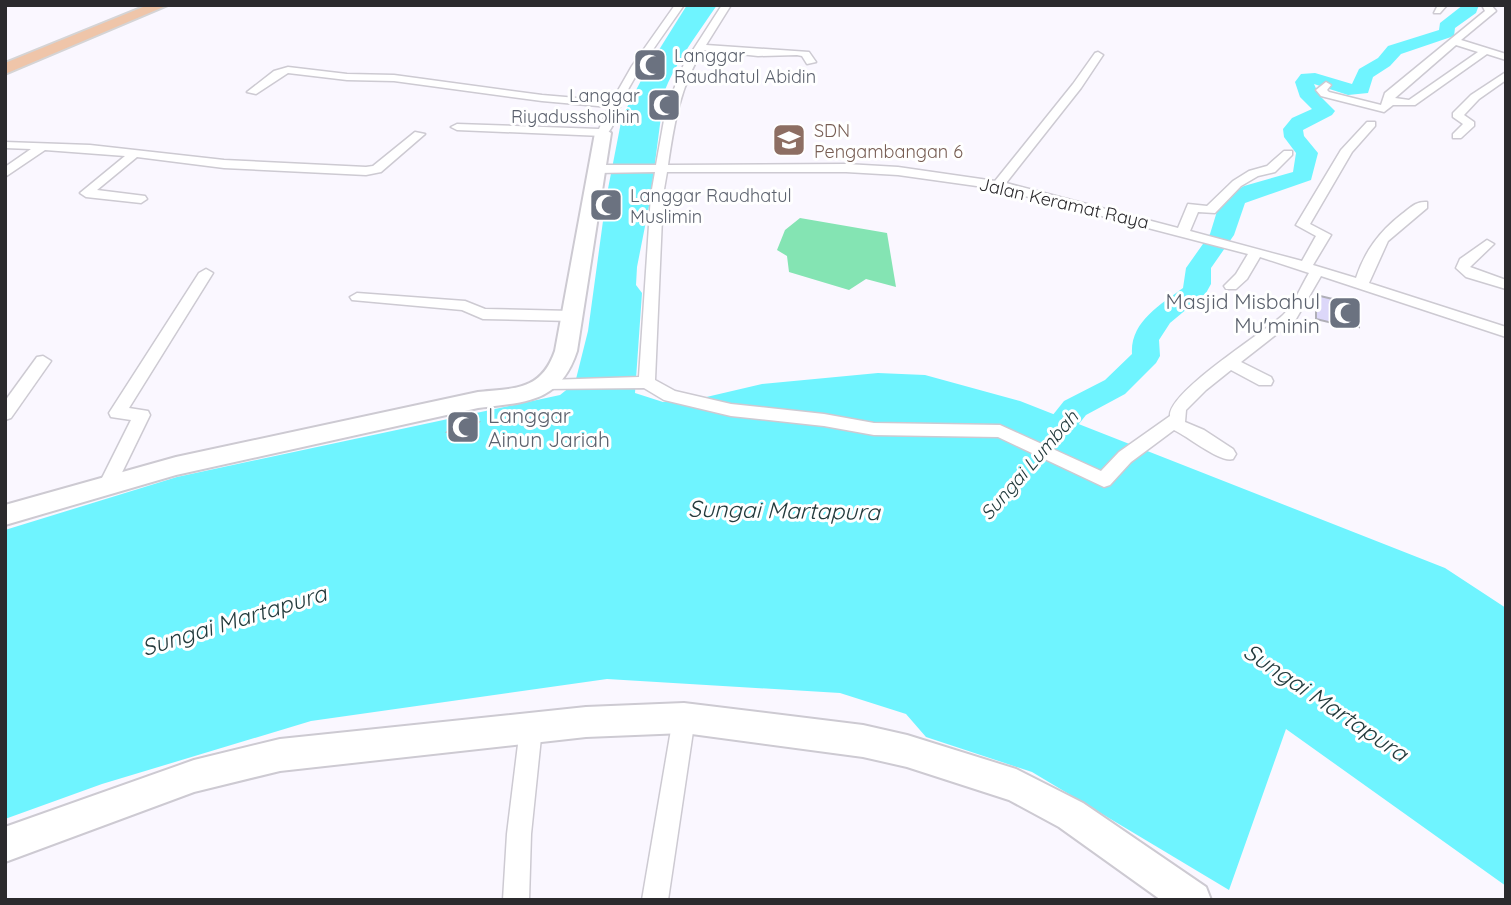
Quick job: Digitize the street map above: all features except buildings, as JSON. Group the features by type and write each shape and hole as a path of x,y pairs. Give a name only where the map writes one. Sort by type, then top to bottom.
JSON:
{"main road":[{"path":"5,69 161,5"}],"street":[{"path":"559,385 602,169 603,132 613,104 633,70 680,5"},
{"path":"645,382 659,168 671,109 682,77 727,5"},
{"path":"5,515 240,451 478,400 559,385 645,382 670,396 731,410 874,429 1000,431 1104,480 1125,457 1179,418 1178,409 1200,386 1290,316 1324,234 1303,225 1347,150 1381,112 1389,96 1456,42 1472,24 1491,11 1482,6"},
{"path":"1456,42 1506,57"},
{"path":"699,47 758,53 797,52 806,54 811,62"},
{"path":"1326,85 1321,90 1325,94 1381,112 1412,103 1485,51"},
{"path":"998,185 1077,86 1098,55"},
{"path":"251,92 278,73 290,70 347,77 394,78 527,96 613,104"},
{"path":"1457,136 1470,124 1457,115 1469,106 1475,97 1506,75"},
{"path":"457,127 603,132"},
{"path":"5,145 135,153 224,164 372,171 419,134"},
{"path":"5,173 43,146"},
{"path":"135,153 86,193 141,199"},
{"path":"1183,232 1194,207 1210,210 1258,170 1271,169 1288,153"},
{"name":"Jalan Keramat Raya","path":"602,169 846,168 898,171 998,185 1256,252 1506,332"},
{"path":"1361,284 1377,242 1387,230 1422,205"},
{"path":"1487,244 1465,262 1462,268 1471,274 1506,285"},
{"path":"1231,286 1242,276 1256,252"},
{"path":"107,486 142,415 117,413 206,273"},
{"path":"357,298 465,306 482,314 572,316"},
{"path":"5,414 43,360"},
{"path":"1231,364 1265,381"},
{"path":"1173,423 1198,434 1227,454"},
{"path":"655,900 684,718"},
{"path":"5,845 166,785 281,755 531,728 684,718 863,741 907,751 1016,786 1071,815 1193,900"},
{"path":"516,900 519,834 531,728"}],"green space":[{"path":"800,218 887,233 896,287 866,279 849,290 789,272 787,256 777,250 785,230"}],"water":[{"name":"Sungai Martapura","path":"687,5 717,5 682,57 663,99 650,201 637,267 636,285 642,293 635,393 663,402 685,402 762,384 878,373 925,375 1020,401 1445,568 1506,608 1506,886 1286,729 1229,890 1032,772 926,737 906,714 840,693 607,679 311,721 102,784 5,819 5,530 177,477 560,395 575,383 588,331 606,199 622,117 647,69"}],"waterway":[{"name":"Sungai Lumbah","path":"1040,451 1075,408 1115,387 1146,356 1145,340 1160,317 1193,293 1198,284 1197,276 1202,261 1222,235 1234,201 1244,194 1303,175 1307,153 1294,137 1293,129 1299,122 1325,111 1310,97 1304,82 1308,78 1348,89 1361,89 1366,73 1384,62 1390,53 1400,47 1448,32 1446,27 1470,10 1471,5"}],"place":[{"name":"Langgar Raudhatul Abidin","path":"650,65"},
{"name":"Langgar Riyadussholihin","path":"664,105"},
{"name":"SDN Pengambangan 6","path":"789,140"},
{"name":"Langgar Raudhatul Muslimin","path":"606,205"},
{"name":"Masjid Misbahul Mu'minin","path":"1345,313"},
{"name":"Langgar Ainun Jariah","path":"463,427"}]}
